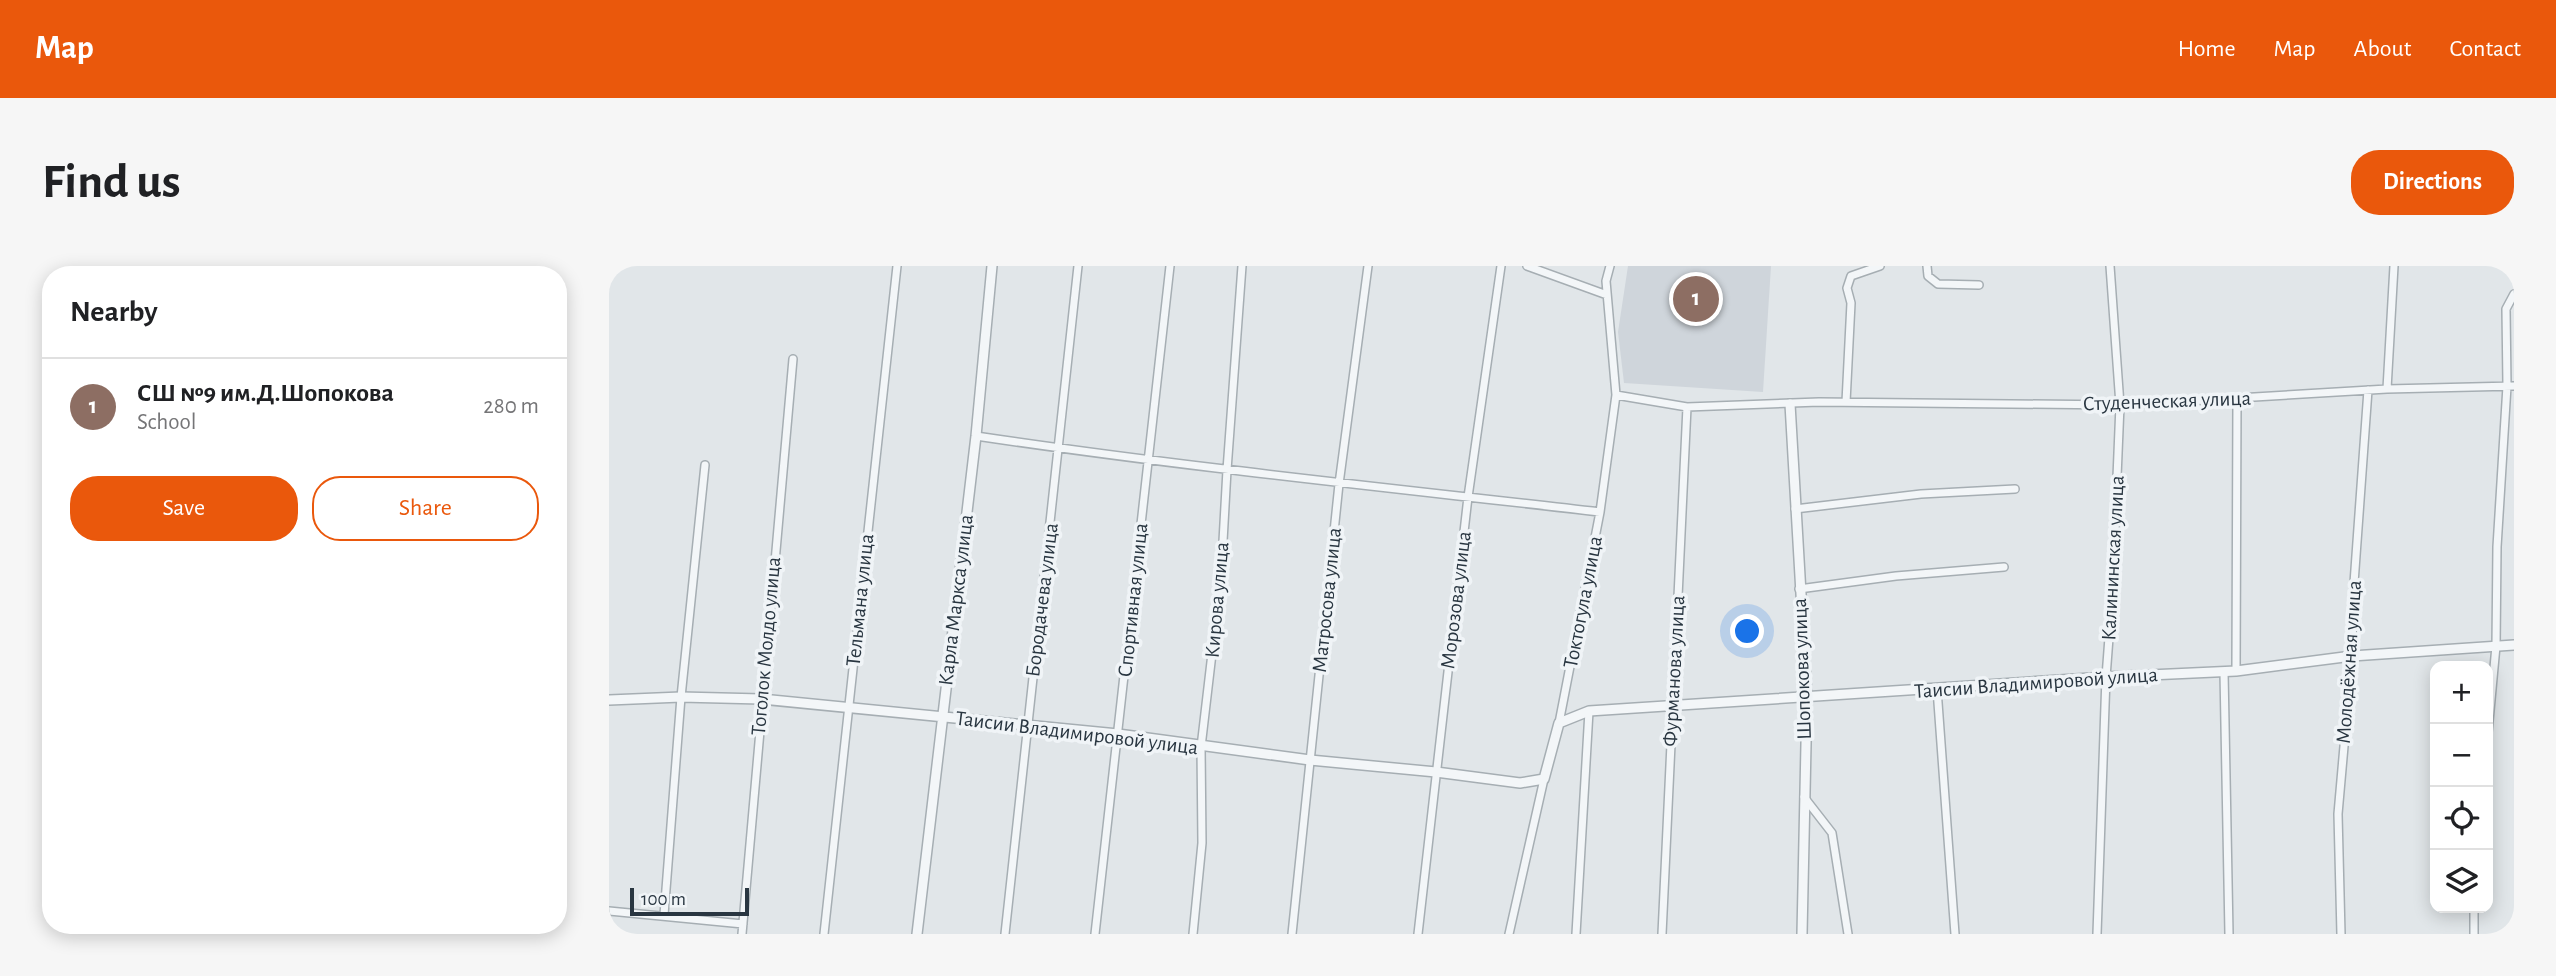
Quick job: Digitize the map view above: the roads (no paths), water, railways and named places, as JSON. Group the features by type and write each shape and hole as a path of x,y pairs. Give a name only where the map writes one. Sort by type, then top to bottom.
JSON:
{"street":[{"name":"Тельмана улица","path":"824,934 897,266"},
{"name":"Карла Маркса улица","path":"916,934 976,436 992,266"},
{"name":"Бородачева улица","path":"1005,934 1078,266"},
{"name":"Спортивная улица","path":"1095,934 1170,266"},
{"name":"Кирова улица","path":"1193,934 1202,843 1201,747 1221,577 1242,266"},
{"name":"Матросова улица","path":"1292,934 1339,484 1367,266"},
{"name":"Морозова улица","path":"1418,934 1468,497 1501,266"},
{"path":"1527,266 1607,295"},
{"name":"Токтогула улица","path":"1509,934 1559,723 1600,512 1616,395 1606,280 1609,266"},
{"path":"1846,402 1850,303 1847,288 1851,276 1879,266"},
{"path":"1927,266 1928,276 1938,284 1979,285"},
{"name":"Калининская улица","path":"2097,934 2106,677 2120,405 2110,266"},
{"path":"2387,389 2394,266"},
{"path":"2489,724 2496,646 2497,547 2511,386 2505,363 2507,309 2514,294"},
{"name":"Тоголок Молдо улица","path":"742,934 793,359"},
{"name":"Студенческая улица","path":"1790,404 1846,402 2120,405 2387,389 2511,386"},
{"name":"Молодёжная улица","path":"2341,934 2339,814 2352,656 2353,597 2368,390"},
{"path":"1616,395 1687,407 1790,404"},
{"path":"2236,671 2237,399"},
{"name":"Шопокова улица","path":"1790,404 1807,697 1802,934"},
{"name":"Фурманова улица","path":"1663,934 1687,407"},
{"path":"976,436 1149,461 1600,512"},
{"path":"664,915 681,697 705,465"},
{"path":"1795,509 1921,494 2015,489"},
{"path":"1799,589 1896,576 2004,567"},
{"name":"Таисии Владимировой улица","path":"1559,723 1590,711 2236,671 2352,656 2514,645"},
{"path":"2224,671 2229,934"},
{"path":"1937,690 1955,934"},
{"name":"Таисии Владимировой улица","path":"609,700 681,697 761,699 1118,734 1310,761 1436,772 1520,783 1544,779"},
{"path":"1576,934 1590,711"},
{"path":"1803,797 1832,833 1848,934"},
{"path":"609,911 743,924"},
{"path":"2474,913 2474,934"}],"place":[{"name":"СШ №9 им.Д.Шопокова","path":"1696,299"}]}
